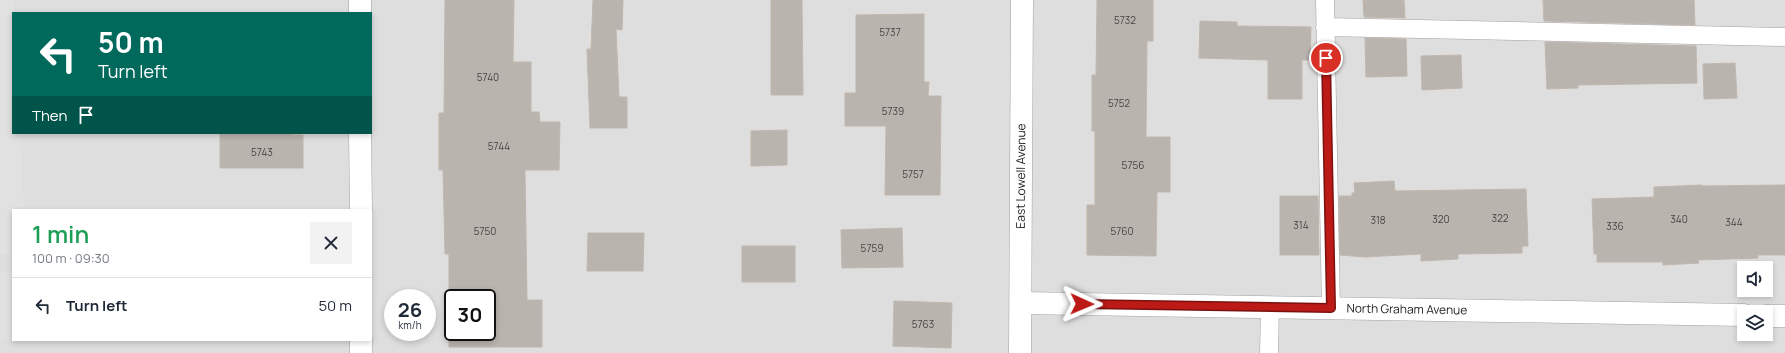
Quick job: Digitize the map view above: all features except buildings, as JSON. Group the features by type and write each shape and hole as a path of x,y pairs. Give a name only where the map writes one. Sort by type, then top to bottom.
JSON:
{"street":[{"path":"360,0 360,12"},
{"name":"East Lowell Avenue","path":"1020,353 1022,0"},
{"path":"360,134 361,209"},
{"name":"North Graham Avenue","path":"1021,302 1737,315"},
{"path":"1773,316 1785,316"},
{"path":"361,341 362,353"}],"lane":[{"path":"1325,0 1331,308"},
{"path":"1326,27 1785,37"},
{"path":"1269,353 1270,307"}],"shaded area":[{"path":"0,0 1785,0 1785,353 0,353"},
{"path":"0,0 14,0 14,12 12,12 12,134 20,134 24,209 12,209 12,254 0,254"},
{"path":"0,271 12,272 12,340 0,340"}],"route":[{"path":"1082,304 1331,308 1326,58"}]}
